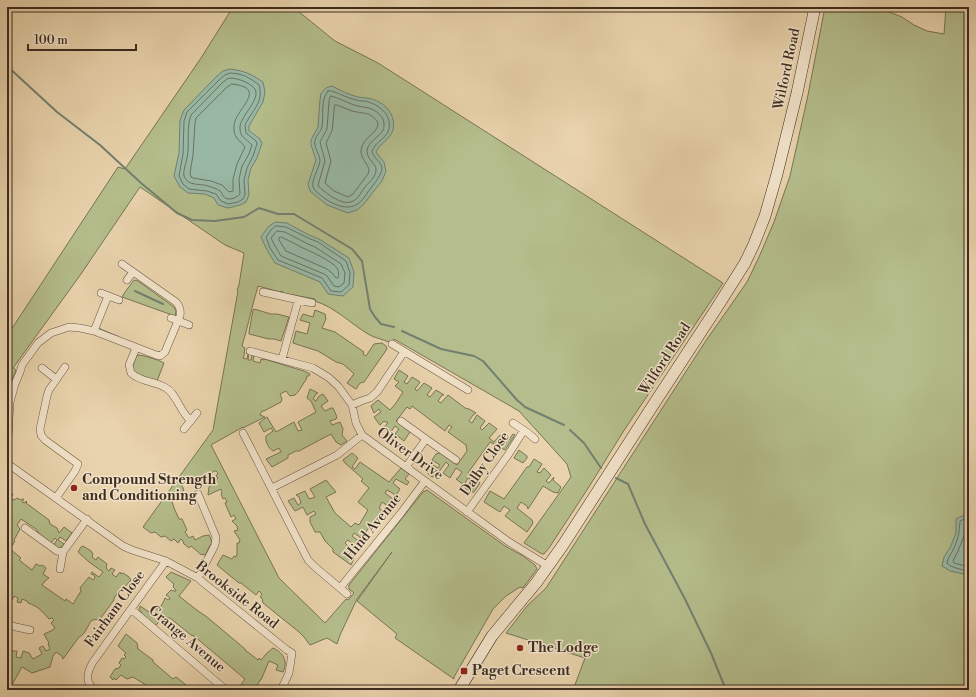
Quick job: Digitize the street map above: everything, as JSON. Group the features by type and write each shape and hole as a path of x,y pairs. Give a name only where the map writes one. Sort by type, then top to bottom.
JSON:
{"main road":[{"name":"Wilford Road","path":"459,690 492,636 536,583 564,545 644,418 727,293 745,263 765,216 777,174 797,93 815,7"}],"street":[{"path":"7,455 10,402 15,384 22,365 38,343 51,333 69,327 80,328 94,331 156,356 160,356 167,349 179,321 181,312 178,305 122,264"},
{"path":"127,280 133,272"},
{"path":"263,292 312,303"},
{"path":"101,293 119,300"},
{"path":"94,331 108,296"},
{"path":"282,359 298,301"},
{"path":"171,318 189,325"},
{"path":"392,344 468,390"},
{"path":"136,348 129,365 130,372 138,378 168,389 184,414 191,421"},
{"name":"Oliver Drive","path":"250,351 313,368 328,377 338,386 352,405 356,423 362,435 509,542 548,566"},
{"path":"352,405 361,400 370,398 377,392 404,352"},
{"path":"56,498 78,464 45,440 40,429 49,390 65,367"},
{"path":"42,368 56,379"},
{"path":"184,429 197,413"},
{"path":"401,421 456,460"},
{"path":"512,423 535,439"},
{"name":"Dalby Close","path":"467,512 524,430"},
{"path":"243,433 308,560 347,594"},
{"path":"272,488 337,455 362,435"},
{"path":"406,467 426,439"},
{"name":"Brookside Road","path":"7,463 123,546 166,561 198,578 292,653 289,673 281,690"},
{"name":"Hind Avenue","path":"340,588 405,509 425,481"},
{"path":"198,494 216,537 215,545 198,578"},
{"path":"60,570 63,552 87,519"},
{"path":"25,528 57,551 63,552"},
{"name":"Fairham Close","path":"95,690 89,684 86,672 166,561"},
{"name":"Grange Avenue","path":"131,609 226,690"},
{"path":"7,624 30,630"}],"green space":[{"path":"233,7 293,7 335,41 378,63 723,283 623,432 587,490 544,554 524,543 571,477 567,464 519,411 394,339 391,343 370,335 330,308 315,301 315,299 283,293 281,291 258,286 242,346 245,348 243,358 247,359 249,354 248,360 251,360 252,355 254,356 253,361 260,363 261,359 264,359 310,374 307,376 295,395 290,396 286,391 280,394 282,399 281,402 262,411 260,415 265,417 243,427 211,445 279,578 325,623 346,599 348,600 354,593 349,589 349,585 423,492 427,490 505,546 523,556 535,565 537,569 523,588 520,587 506,596 493,609 454,679 395,638 397,634 357,601 392,552 357,599 337,644 327,638 310,645 299,632 263,603 262,598 260,597 262,594 259,591 256,595 217,565 223,555 232,559 234,556 236,557 237,543 239,543 240,540 234,531 238,530 237,526 232,521 236,519 234,515 231,517 225,503 227,502 225,498 223,499 221,494 221,489 208,495 209,487 218,478 216,476 218,473 216,471 211,472 203,483 195,485 191,477 182,477 184,482 181,483 184,490 180,494 179,491 173,493 174,497 171,498 179,519 182,519 187,530 185,532 189,538 193,536 195,540 209,535 212,542 205,555 200,554 191,546 189,548 181,539 178,543 174,539 171,541 165,536 161,537 155,532 151,533 143,527 213,430 244,253 225,245 140,187 81,274 13,368 16,370 9,387 7,386 7,336 118,167 125,169 201,58"},
{"path":"825,7 876,7 902,17 927,31 944,34 946,7 969,7 969,687 967,690 573,690 585,658 506,633 527,606 546,588 705,342 747,282 774,222 790,176"},
{"path":"134,280 138,281 174,307 176,311 175,316 122,297"},
{"path":"254,309 289,317 281,341 249,334"},
{"path":"315,310 325,314 326,319 322,328 335,332 364,352 363,354 366,356 374,344 382,343 386,346 387,349 364,382 360,383 356,389 347,383 354,374 343,364 336,362 318,351 293,343 296,331 307,334 310,323 300,320 303,314 313,317"},
{"path":"138,355 159,360 164,363 157,381 136,374 132,368"},
{"path":"399,370 408,376 404,382 407,384 412,377 420,382 415,389 417,391 424,383 432,388 427,395 430,397 436,390 444,395 442,395 438,401 441,403 448,395 465,408 476,413 469,421 472,423 477,415 485,421 480,428 482,430 489,423 497,429 489,438 494,442 500,435 509,440 513,434 515,435 505,450 490,442 468,473 480,483 474,492 471,492 465,488 471,480 468,478 464,485 456,479 462,472 456,468 450,478 443,473 449,465 446,462 436,476 432,477 425,471 430,463 438,468 440,465 432,460 436,454 440,453 457,465 467,451 466,445 448,432 452,427 449,425 445,431 412,406 410,409 407,407 396,421 410,432 404,441 395,434 399,429 395,426 390,433 383,428 388,423 384,421 380,425 374,417 381,412 379,409 374,413 371,406 378,400 390,410 403,392 395,386 399,382 394,379"},
{"path":"310,389 318,393 313,399 316,401 319,396 323,394 328,401 321,406 325,411 333,408 337,417 336,419 330,421 332,425 340,422 343,429 342,435 347,441 341,445 336,442 331,434 299,451 288,455 288,458 272,467 266,459 281,452 279,448 273,451 268,446 266,436 273,431 271,428 264,432 259,423 267,417 276,432 294,422 298,431 302,430 298,422 316,412 311,401 307,398"},
{"path":"519,450 527,456 523,463 514,458"},
{"path":"352,453 358,458 352,467 355,469 360,462 389,482 401,468 409,474 405,479 409,482 407,485 396,479 393,483 400,489 395,497 394,494 387,490 385,493 393,499 388,506 382,502 379,508 383,511 361,538 354,533 352,536 359,541 354,547 348,540 345,543 356,554 351,565 333,552 333,549 325,541 320,532 315,532 310,522 310,517 316,514 314,511 307,515 303,507 295,511 288,501 294,498 298,505 301,503 299,497 296,495 305,491 309,499 315,497 310,489 326,480 336,492 326,497 335,513 351,527 355,523 359,525 368,510 358,502 369,488 361,481 363,479 343,460"},
{"path":"534,459 542,464 537,472 540,473 544,468 551,475 546,481 549,483 554,477 553,480 561,487 558,493 553,492 543,486 528,509 527,506 521,502 517,508 532,520 533,523 527,532 505,516 510,510 504,506 500,512 484,502 490,491 504,499"},
{"path":"7,487 13,494 11,498 14,500 17,498 21,500 24,499 22,502 25,503 26,501 26,503 49,520 50,524 57,528 59,533 64,527 72,533 66,541 60,537 58,540 64,544 59,548 53,546 57,540 55,538 50,544 42,538 36,529 21,519 17,525 20,529 10,549 21,558 19,560 32,570 36,564 40,566 42,565 46,568 43,574 49,578 42,585 65,601 66,599 73,604 81,591 80,588 89,577 93,580 95,578 94,575 91,574 92,572 99,577 103,572 78,552 83,546 91,551 93,554 92,557 96,560 98,557 107,564 106,568 109,571 111,568 115,570 112,574 116,577 120,572 121,574 123,573 129,577 131,580 122,590 119,591 100,619 92,620 85,632 79,637 63,659 62,656 56,652 53,656 50,667 32,673 22,667 9,690 7,690 7,650 17,651 16,657 21,658 23,651 29,653 33,659 42,654 39,648 43,646 46,651 50,649 49,643 44,634 55,628 51,623 54,620 52,618 49,619 37,607 22,599 21,603 17,602 18,598 14,596 12,600 7,598 7,519 9,521 12,519 8,515 10,512 7,511"},
{"path":"171,572 191,581 179,596 207,617 258,660 259,658 261,660 273,648 280,652 285,661 283,672 276,670 278,665 269,661 255,690 237,690 245,679 194,636 165,616 155,626 139,609 140,606 158,618 160,615 154,611 155,609 161,606 165,598 168,600 170,599 166,595 171,590 176,591 173,587 174,584 166,577"},
{"path":"126,634 137,643 138,649 153,660 153,662 173,679 176,677 190,688 190,690 169,690 166,688 164,690 154,690 133,677 127,679 121,675 116,680 114,678 113,680 110,677 115,669 119,668 121,665 119,663 122,658 124,659 126,657 124,655 126,653 118,646"}],"water":[{"path":"230,69 248,73 263,82 265,92 263,102 249,126 249,131 259,138 262,143 257,158 251,168 248,180 249,195 246,202 228,208 218,205 214,198 205,194 188,193 180,187 174,176 179,153 180,120 184,110 216,77 223,71"},
{"path":"332,86 351,95 371,99 383,104 389,110 393,118 394,126 392,133 376,152 384,162 386,171 382,181 364,204 357,210 348,213 327,205 310,191 308,184 316,160 311,145 311,140 318,127 321,93 326,88"},
{"path":"275,222 287,223 319,239 349,258 354,272 353,287 343,296 328,294 320,282 275,263 261,237 268,227"},
{"path":"969,513 969,581 964,574 950,571 942,566 944,557 950,548 956,533 956,519"}],"waterway":[{"path":"7,66 57,112 100,145 141,183 177,213 192,220 215,221 244,217 259,208 278,214 294,214 352,249 362,261 370,309 381,324 394,327"},
{"path":"135,291 163,304"},
{"path":"99,329 118,337"},
{"path":"402,331 441,349 474,356 483,361 525,407 564,425"},
{"path":"570,430 584,443 601,468"},
{"path":"616,478 628,484 645,524 685,599 711,653 726,690"}],"place":[{"name":"Compound Strength and Conditioning","path":"74,488"},
{"name":"The Lodge","path":"520,648"},
{"name":"Paget Crescent","path":"464,671"}]}
